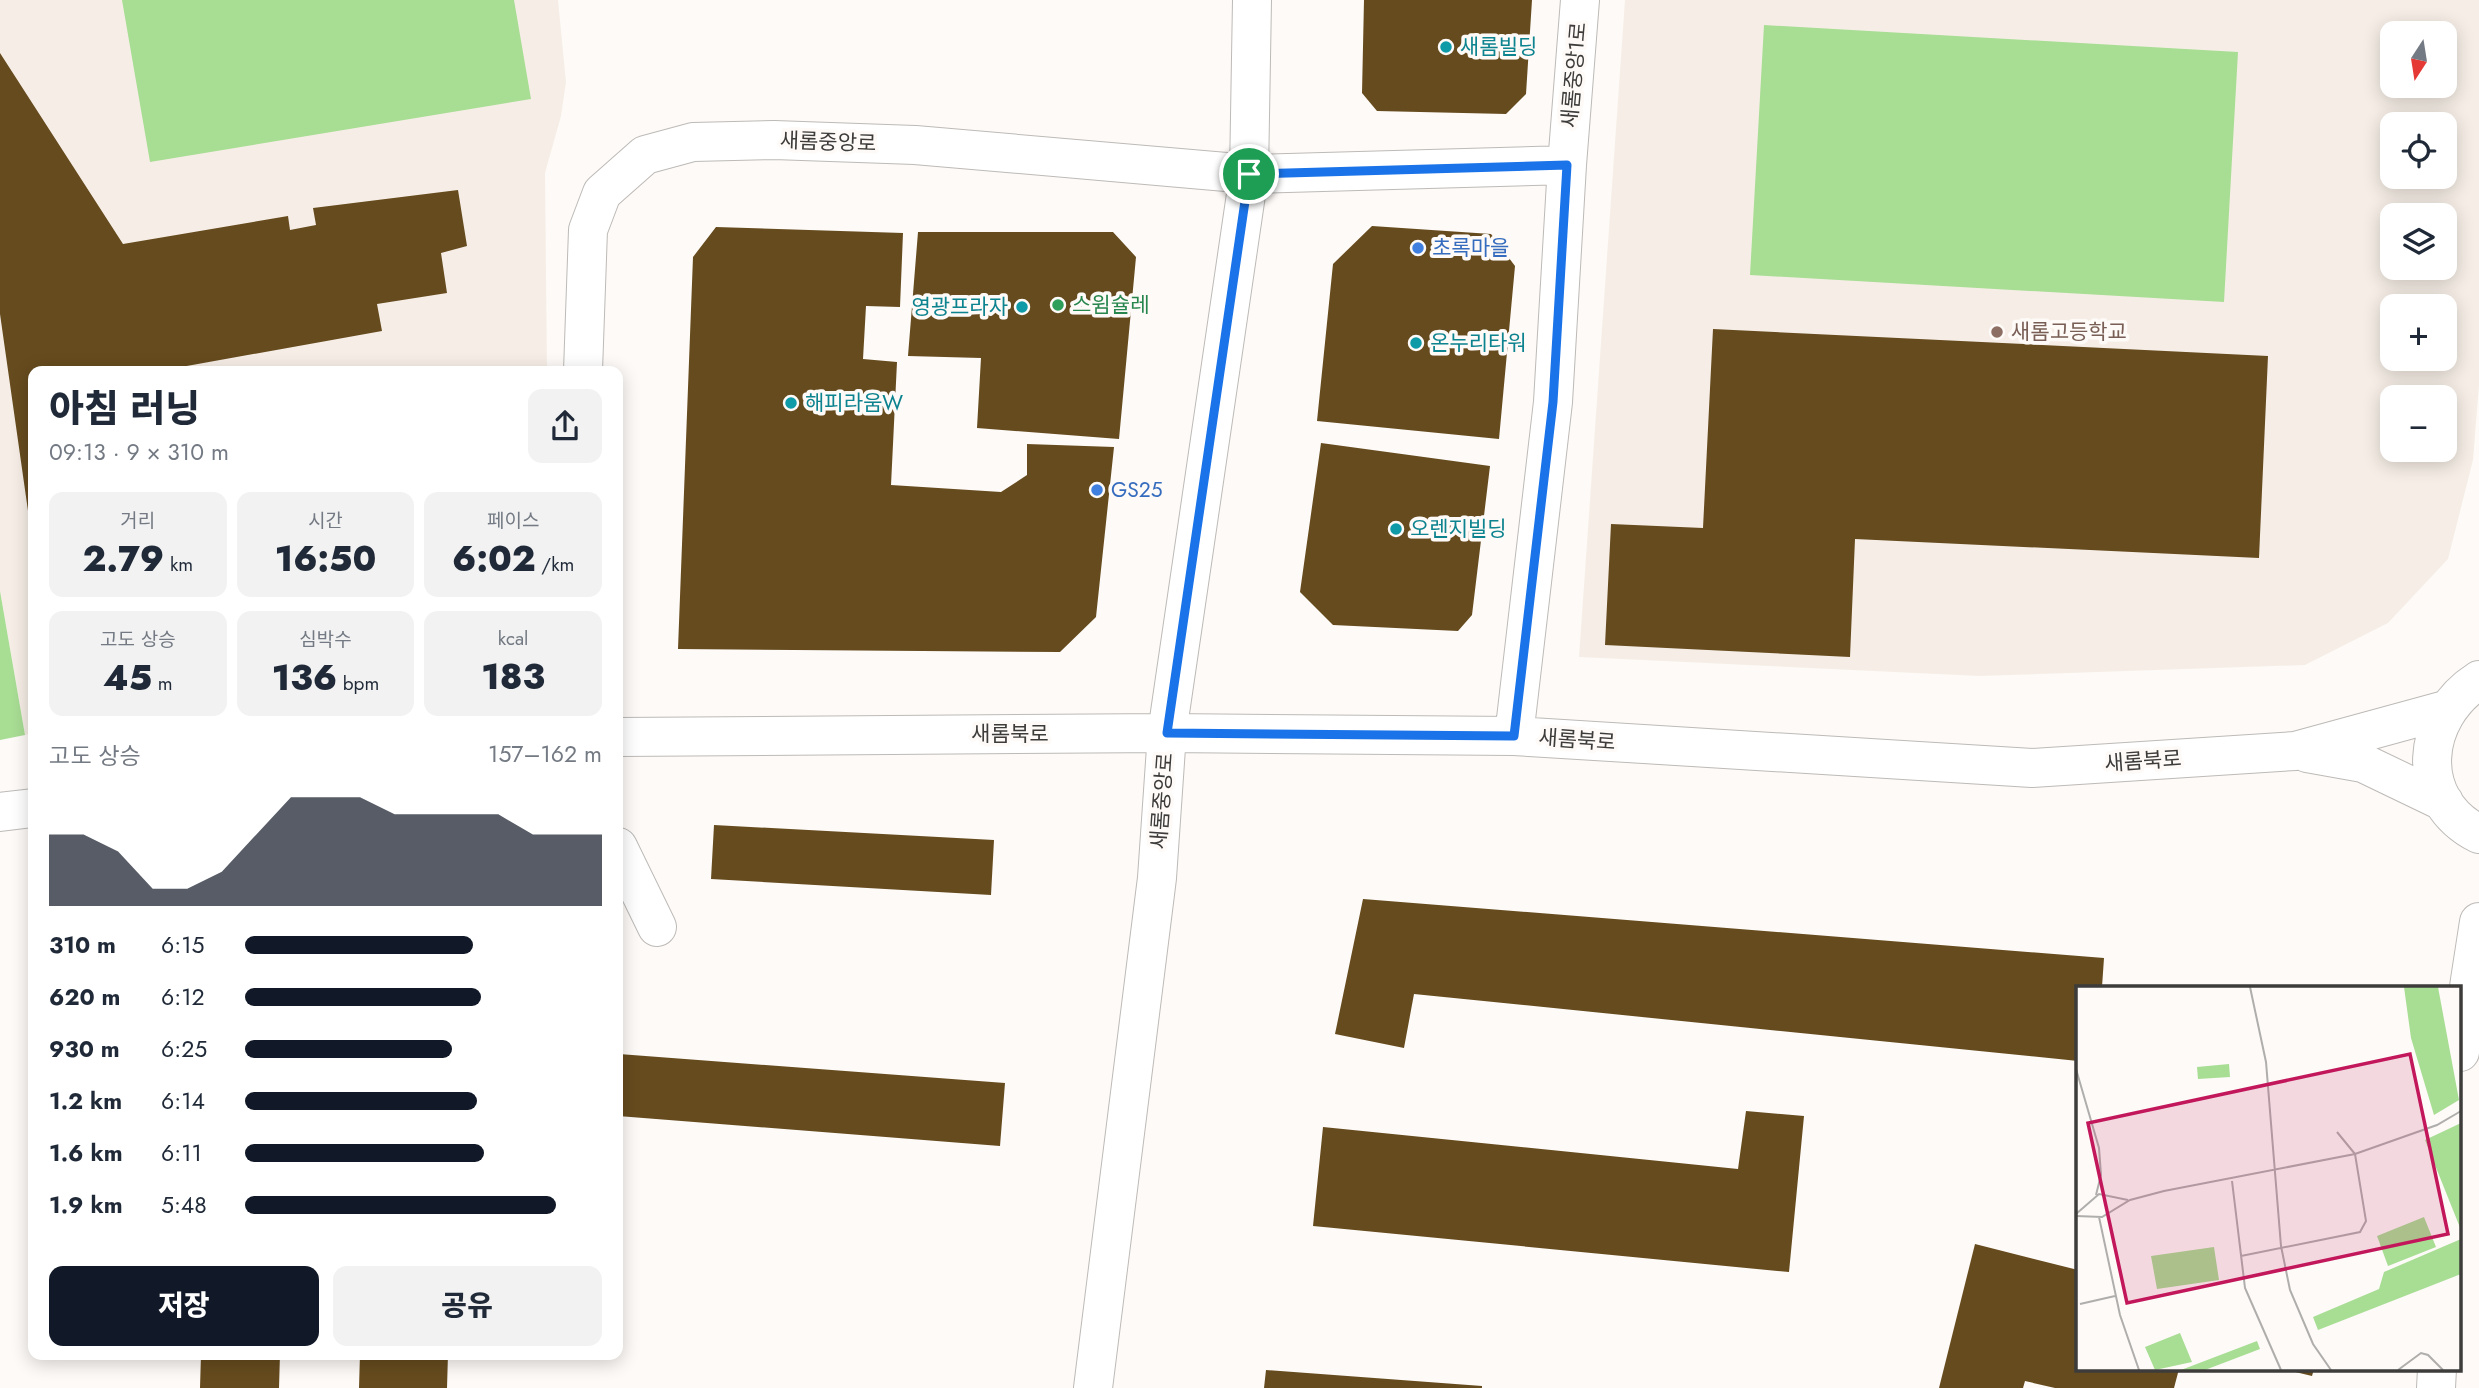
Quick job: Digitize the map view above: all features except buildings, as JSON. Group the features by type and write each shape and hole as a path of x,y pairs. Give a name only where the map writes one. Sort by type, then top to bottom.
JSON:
{"street":[{"name":"새롬중앙로","path":"1093,1388 1157,878 1167,733 1249,174 1252,0"},
{"name":"새롬중앙1로","path":"1514,736 1553,402 1580,0"},
{"name":"새롬중앙로","path":"583,366 588,230 602,193 645,155 693,142 774,140 915,145 1249,174"},
{"path":"1249,174 1567,165"},
{"path":"2479,680 2462,691 2445,710 2435,732 2431,755 2434,779 2444,802 2456,818 2479,834"},
{"name":"새롬북로","path":"623,737 1167,733 1514,736 2032,768 2295,751 2445,710"},
{"path":"2295,751 2363,763 2444,802"},
{"path":"0,812 28,809"},
{"path":"623,857 657,927"},
{"path":"2462,1041 2475,972 2479,922"},
{"path":"2436,1388 2437,1370"}],"shaded area":[{"path":"0,0 558,0 566,82 561,116 545,173 547,366 28,366 28,734 25,735 0,591"},
{"name":"새롬고등학교","path":"1625,0 2479,0 2479,385 2473,460 2448,559 2388,623 2305,665 1979,676 1579,657"}],"green space":[{"path":"122,0 514,0 531,99 150,162"},
{"path":"1764,25 2238,52 2224,302 1750,275"},
{"path":"0,591 25,735 0,740"}],"place":[{"name":"새롬빌딩","path":"1446,47"},
{"name":"초록마을","path":"1418,248"},
{"name":"스윔슐레","path":"1058,305"},
{"name":"영광프라자","path":"1022,307"},
{"name":"새롬고등학교","path":"1997,332"},
{"name":"온누리타워","path":"1416,343"},
{"name":"해피라움W","path":"791,403"},
{"name":"GS25","path":"1097,490"},
{"name":"오렌지빌딩","path":"1396,529"}],"route":[{"path":"1567,165 1553,402 1514,736 1167,733 1249,174 1567,165"}]}
